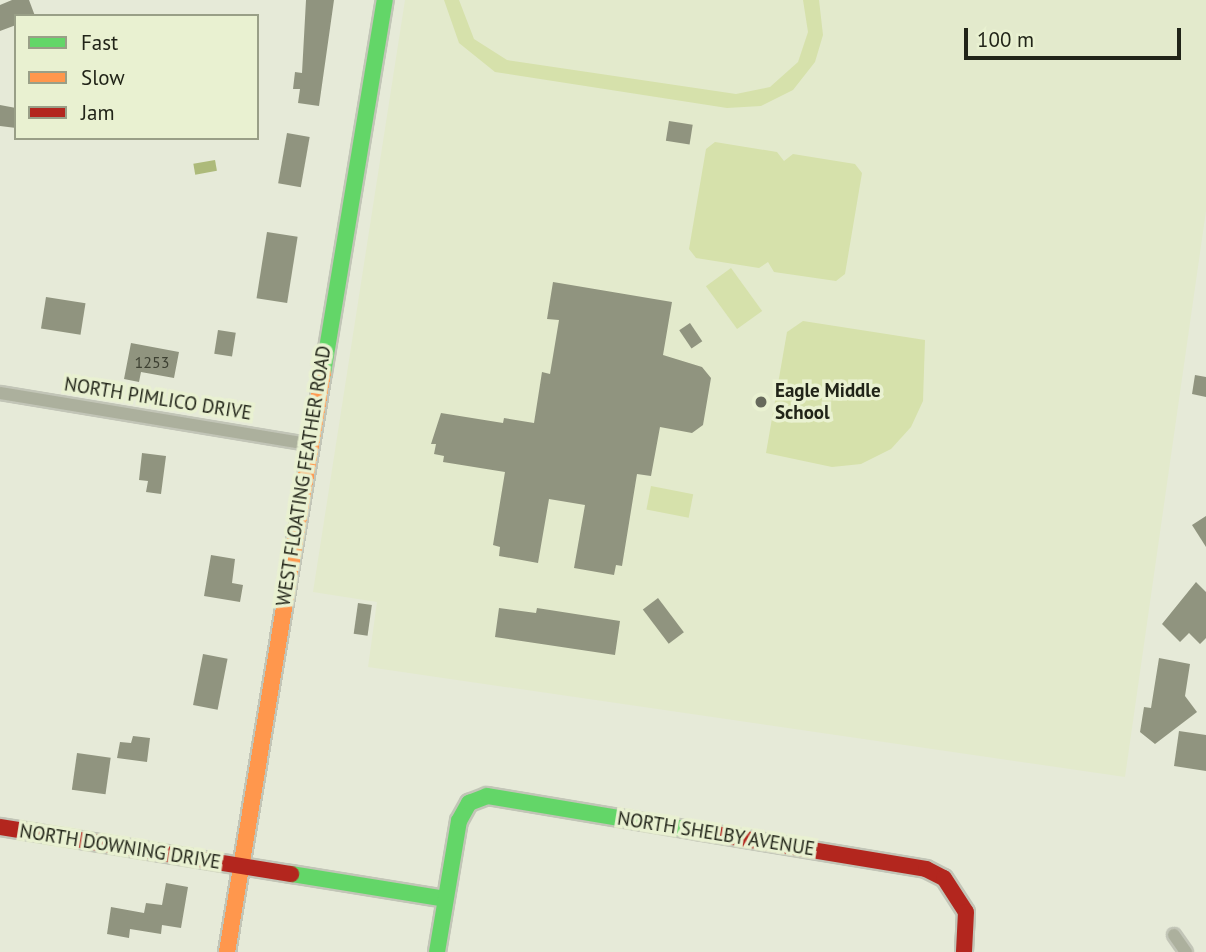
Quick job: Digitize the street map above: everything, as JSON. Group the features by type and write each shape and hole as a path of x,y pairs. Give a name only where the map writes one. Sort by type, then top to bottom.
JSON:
{"street":[{"name":"WEST FLOATING FEATHER ROAD","path":"227,952 309,444 385,0"},
{"name":"NORTH PIMLICO DRIVE","path":"0,393 309,444"},
{"name":"NORTH SHELBY AVENUE","path":"445,900 459,821 468,803 487,796 926,869 944,878 957,893 966,912 964,952"},
{"name":"NORTH DOWNING DRIVE","path":"0,827 445,900"},
{"path":"436,952 445,900"},
{"path":"1174,935 1186,952"}],"shaded area":[{"name":"Eagle Middle School","path":"405,0 1206,0 1206,211 1125,777 368,667 377,602 313,592"},
{"path":"444,0 459,0 474,39 507,60 736,94 770,87 798,62 808,32 803,0 819,0 823,35 815,62 793,90 761,106 727,108 495,72 459,43"},
{"path":"715,142 777,152 784,161 793,154 855,164 862,173 845,274 836,281 774,272 768,262 759,268 696,258 689,249 706,149"},
{"path":"215,160 217,171 195,175 193,164"},
{"path":"731,268 762,311 737,329 706,286"},
{"path":"803,321 925,340 923,401 911,427 891,449 861,464 832,467 766,453 787,332"},
{"path":"651,486 693,494 689,518 646,510"}],"building":[{"path":"12,0 29,0 34,14 14,14 14,26 0,31 0,5"},
{"path":"306,0 334,0 319,106 298,103 300,89 293,89 295,72 302,73"},
{"path":"0,105 14,108 14,128 0,126"},
{"path":"669,121 693,125 690,145 666,141"},
{"path":"287,133 310,137 301,187 278,183"},
{"path":"267,232 298,237 287,303 257,298"},
{"path":"553,282 672,302 663,355 702,367 711,378 703,425 692,433 660,427 651,476 637,474 622,566 616,565 614,575 574,568 585,505 549,499 538,563 499,556 500,547 493,545 505,472 443,462 444,456 434,454 436,444 431,444 441,413 503,423 504,418 534,423 542,372 550,374 559,320 547,319"},
{"path":"46,297 86,303 81,335 41,329"},
{"path":"690,323 702,341 692,349 679,330"},
{"path":"218,330 236,333 232,357 214,354"},
{"path":"131,343 179,352 174,378 141,372 139,382 124,379"},
{"path":"1195,375 1206,377 1206,397 1192,394"},
{"path":"142,453 166,456 161,494 146,492 148,481 139,480"},
{"path":"1206,516 1206,547 1192,525"},
{"path":"211,555 235,559 232,583 243,585 240,602 204,596"},
{"path":"1196,582 1206,592 1206,638 1200,644 1189,633 1180,642 1162,624"},
{"path":"658,598 684,632 669,644 643,609"},
{"path":"358,603 372,605 368,636 354,634"},
{"path":"499,608 536,613 537,608 620,621 615,655 495,637"},
{"path":"203,654 228,659 218,710 193,705"},
{"path":"1159,658 1190,664 1185,696 1197,712 1155,744 1140,732 1144,707 1151,708"},
{"path":"1179,731 1206,735 1206,771 1174,766"},
{"path":"133,736 150,738 147,762 117,758 120,742 131,743"},
{"path":"77,753 111,758 106,794 72,790"},
{"path":"166,883 188,887 181,928 162,925 161,934 130,929 129,938 107,934 111,907 144,913 146,903 162,905"}],"traffic: fast":[{"path":"323,373 385,0"},
{"path":"437,952 459,821 469,803 487,796 697,831"},
{"path":"291,874 445,899"}],"traffic: slow":[{"path":"227,952 323,373"}],"traffic: jam":[{"path":"0,827 291,874"},
{"path":"697,831 926,869 944,878 966,912 964,952"}],"place":[{"name":"Eagle Middle School","path":"761,402"}]}
